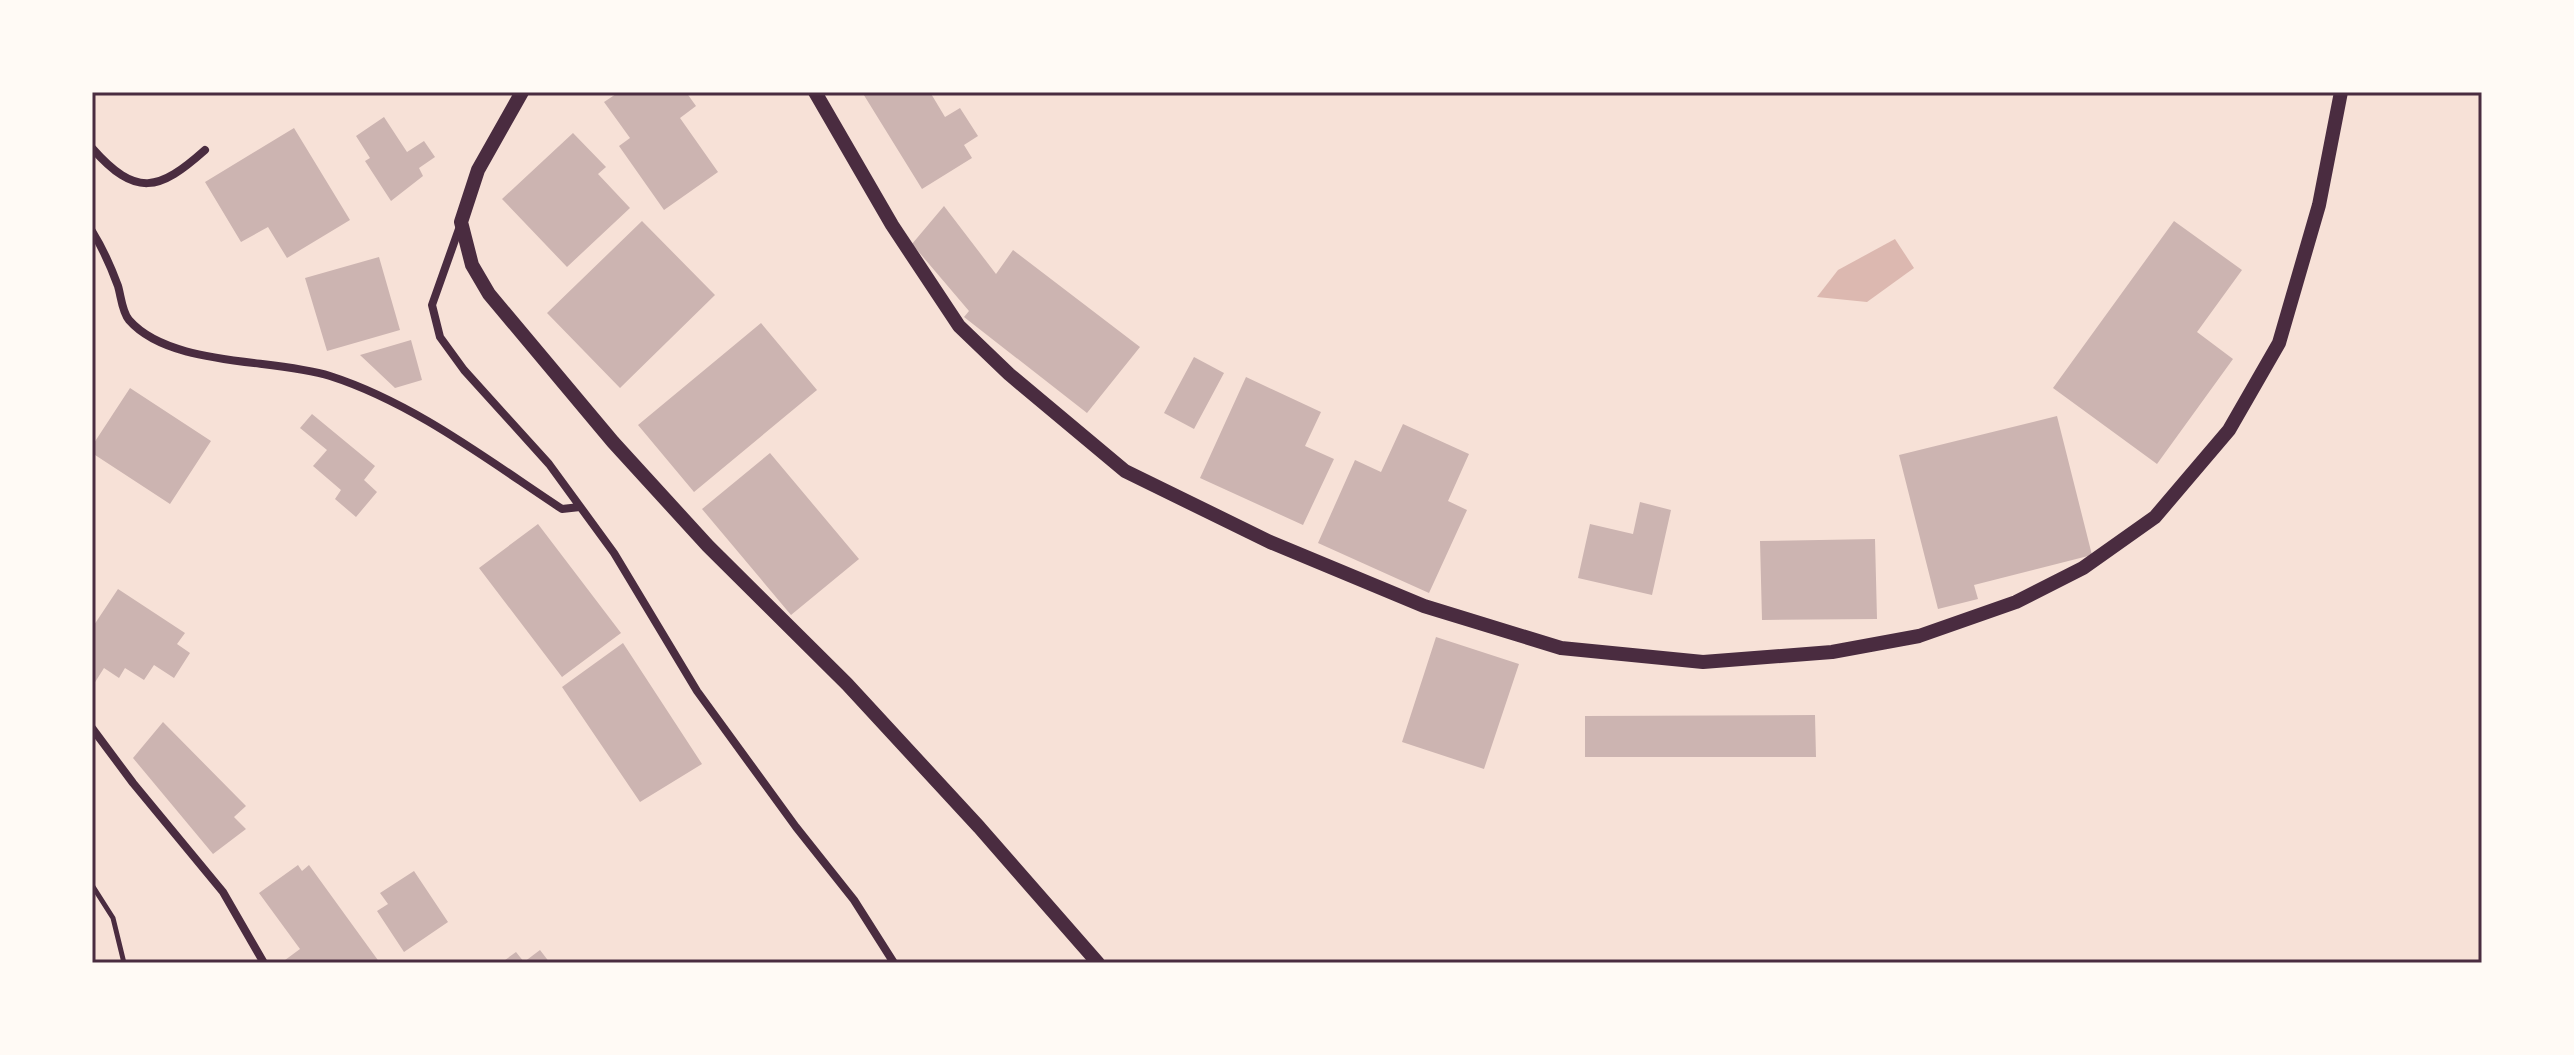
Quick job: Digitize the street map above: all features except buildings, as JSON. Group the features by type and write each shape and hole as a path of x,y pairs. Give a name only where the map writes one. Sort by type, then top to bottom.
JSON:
{"street":[{"path":"522,92 478,170 432,305 440,337 464,370 549,464 614,553 697,691 796,827 854,900 894,963"},
{"path":"815,92 892,225 959,326 1009,374 1125,471 1270,542 1424,606 1561,648 1703,662 1832,652 1919,636 2016,602 2083,568 2155,517 2229,430 2279,343 2319,205 2341,92"},
{"path":"92,148 133,182 154,185 180,172 205,150"},
{"path":"461,222 472,265 489,294 613,442 708,546 847,684 979,827 1098,963"},
{"path":"92,231 117,285 127,318 155,340 198,355 280,364 330,376 386,399 562,509 580,507"},
{"path":"92,728 223,892 264,963"}],"path":[{"path":"92,885 113,918 124,963"}],"shaded area":[{"path":"1895,239 1914,268 1867,302 1817,297 1838,270"}]}
